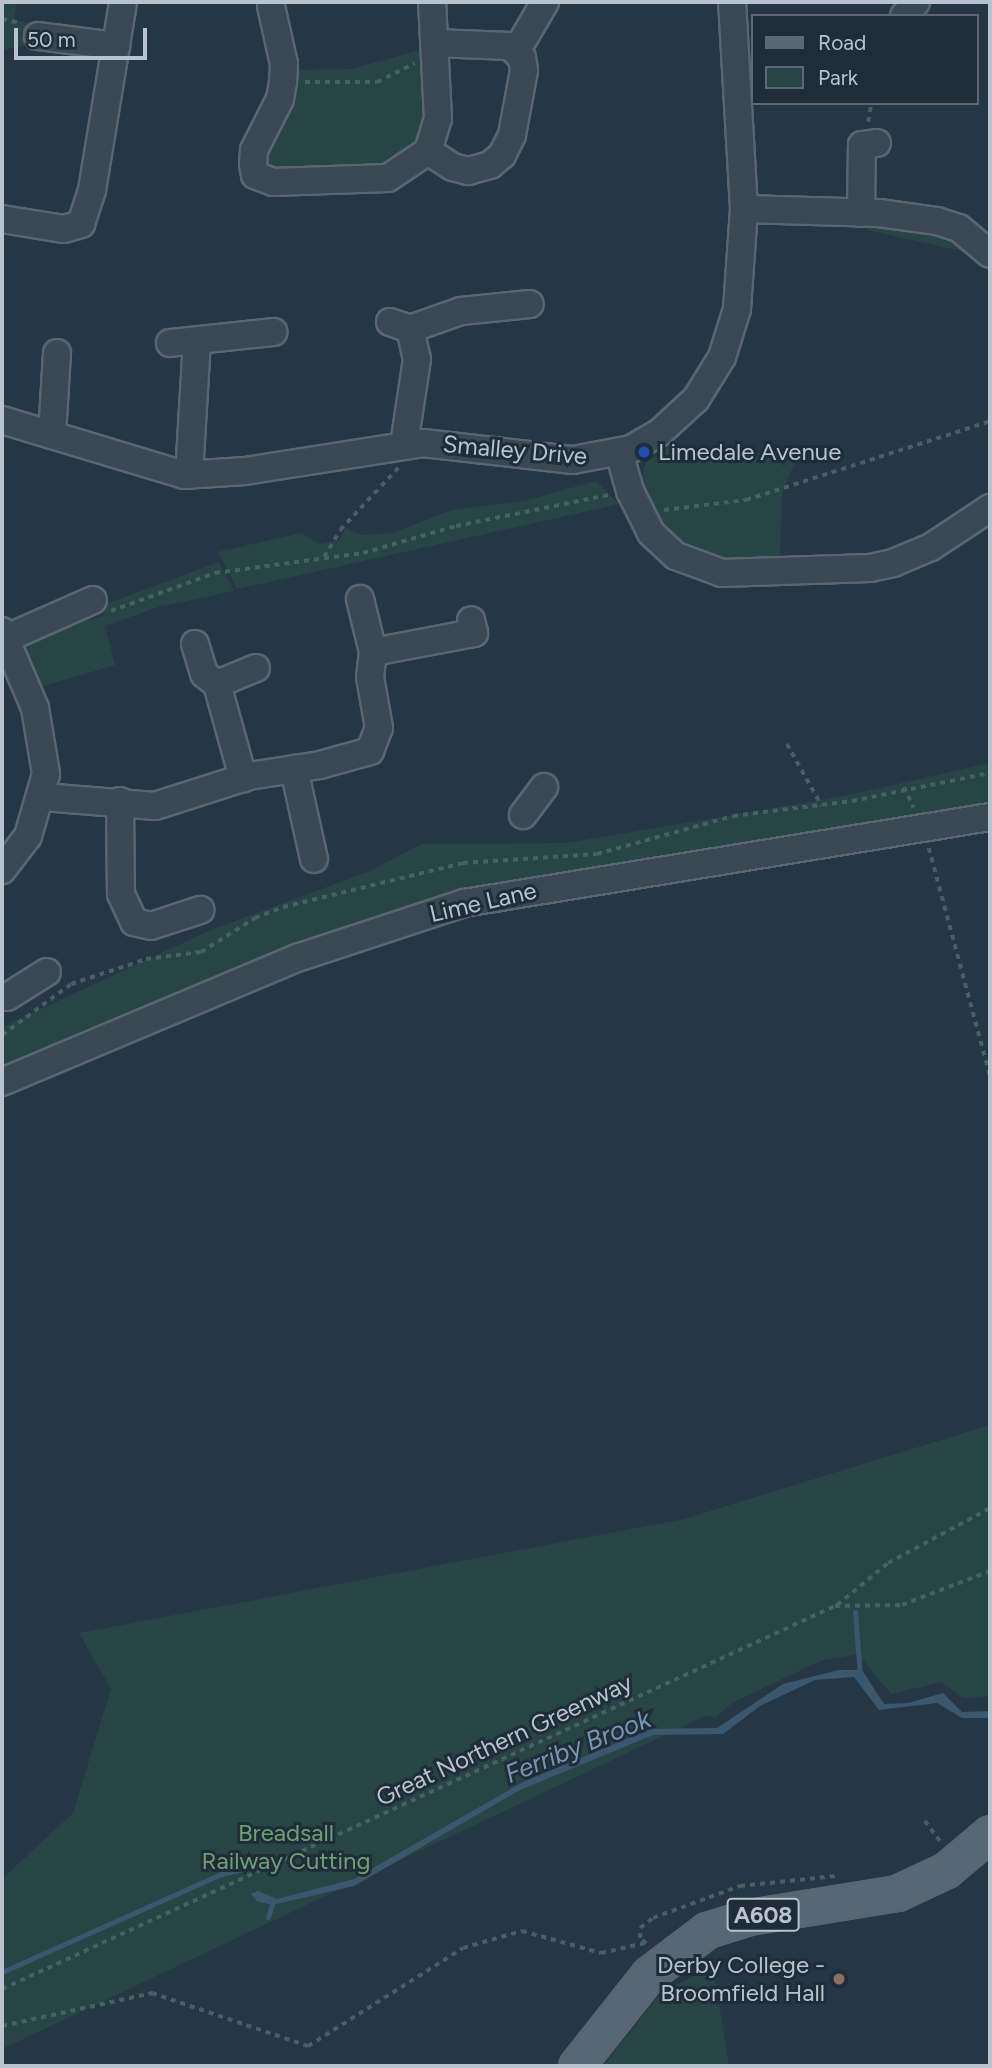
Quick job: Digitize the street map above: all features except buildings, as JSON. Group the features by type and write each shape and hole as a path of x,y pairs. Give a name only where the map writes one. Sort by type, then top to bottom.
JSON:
{"main road":[{"name":"A608","path":"576,2066 649,1973 707,1930 749,1917 860,1902 905,1891 946,1870 990,1833"}],"street":[{"path":"2,219 64,229 81,224 92,190 123,2"},
{"path":"271,6 284,64 280,99 254,150 256,176 263,181 388,178 428,151 438,119 432,2"},
{"path":"517,50 545,2"},
{"name":"Smalley Drive","path":"2,420 150,468 189,475 245,471 404,445 452,443 573,460 619,452 659,433 696,399 722,357 741,286 744,209 732,2"},
{"path":"38,36 116,46"},
{"path":"428,151 453,167 468,171 490,165 502,155 512,135 524,70 517,50 510,46 434,47"},
{"path":"861,213 862,145 877,143"},
{"path":"744,209 861,213 936,221 959,228 987,243"},
{"path":"404,445 417,377 400,326 461,311 530,304"},
{"path":"189,475 183,342 273,332"},
{"path":"52,435 57,354"},
{"path":"619,452 630,491 651,533 676,556 705,570 742,575 892,563 930,547 990,508"},
{"path":"43,797 166,804 243,778 294,769 388,746 379,728 370,677 373,652 359,599"},
{"path":"2,870 29,836 43,797 43,741 30,693 3,635 93,600"},
{"path":"373,652 474,633 471,620"},
{"path":"195,644 204,674 217,684 243,778"},
{"path":"217,684 256,668"},
{"path":"294,769 314,859"},
{"path":"523,815 544,787"},
{"path":"120,801 121,894 134,922 152,926 200,910"},
{"name":"Lime Lane","path":"2,1082 300,957 464,903 925,830 990,817"},
{"path":"7,998 47,972"}],"path":[{"path":"283,82 385,80 434,47"},
{"path":"93,600 107,613 215,573 363,553 456,526 630,491 652,512 746,500 990,421"},
{"path":"324,557 340,530 398,472 404,445"},
{"path":"787,744 822,806"},
{"path":"904,787 925,830 990,1076"},
{"path":"835,1606 888,1563 990,1508"},
{"name":"Great Northern Greenway","path":"2,1989 835,1606 902,1605 990,1571"},
{"path":"2,2026 152,1993 308,2046 463,1948 522,1931 601,1953 645,1943"}],"green space":[{"path":"2,2 17,2 14,20 35,24 31,44 2,50"},
{"path":"421,50 426,131 421,142 376,170 268,168 261,154 294,70 351,69"},
{"path":"876,222 945,234 980,255 868,230"},
{"path":"672,445 795,461 782,494 780,559 747,564 707,557 685,547 660,524 646,501 641,478 646,462"},
{"path":"596,481 619,504 237,589 218,552 301,533 319,544 339,540 346,528 361,535 392,533 452,510 524,501"},
{"path":"219,562 234,591 158,607 105,626 115,665 40,687 21,648 73,623 104,616 106,604"},
{"path":"990,763 990,810 544,880 2,1073 2,1027 211,930 370,871 421,844 566,843 845,796"},
{"name":"Breadsall Railway Cutting","path":"990,1425 990,1696 963,1698 941,1682 891,1694 858,1654 820,1661 732,1703 716,1717 705,1716 2,2049 2,1879 73,1813 111,1689 79,1633 684,1519"},
{"path":"713,1966 729,2066 603,2066 662,1992"}],"water":[{"path":"839,1670 862,1670 884,1704 908,1703 943,1693 962,1712 990,1711 990,1718 962,1718 937,1703 879,1710 854,1677 815,1680 760,1706 723,1734 653,1735 520,1790 354,1886 272,1905 257,1901 251,1894 258,1891 277,1899 354,1879 523,1782 650,1729 717,1728 783,1684"}],"waterway":[{"path":"855,1612 860,1675"},
{"name":"Ferriby Brook","path":"2,1972 221,1874 242,1869"},
{"path":"268,1917 273,1902"}],"place":[{"name":"Limedale Avenue","path":"644,452"},
{"name":"Derby College - Broomfield Hall","path":"839,1979"}]}
